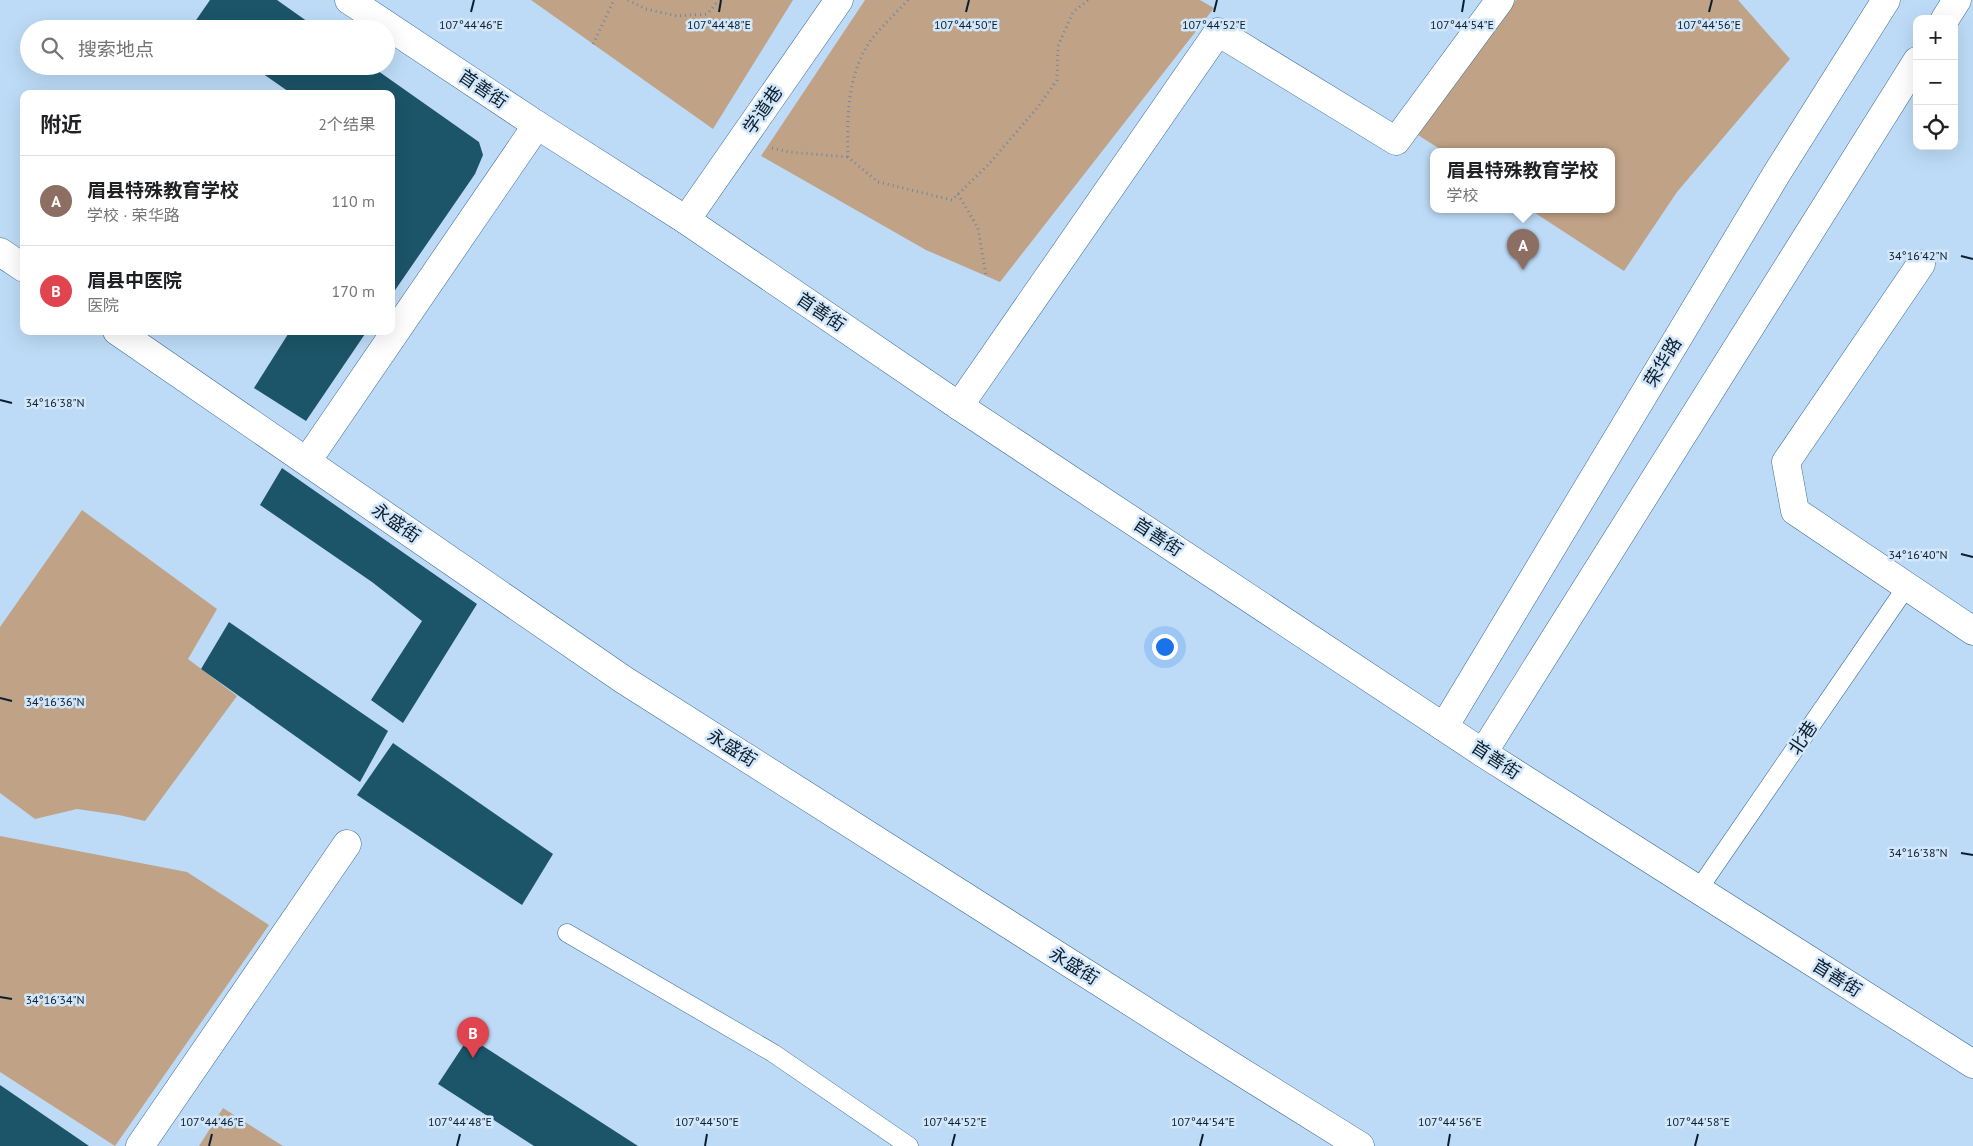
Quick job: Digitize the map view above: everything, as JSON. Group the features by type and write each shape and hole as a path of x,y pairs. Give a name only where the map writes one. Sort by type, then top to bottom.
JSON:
{"street":[{"name":"首善街","path":"349,0 379,20"},
{"name":"学道巷","path":"686,220 839,0"},
{"path":"959,406 1218,32 1396,141 1500,0"},
{"name":"荣华路","path":"1444,726 1777,173 1886,0"},
{"path":"1948,15 1957,0"},
{"name":"首善街","path":"395,31 537,125 686,220 959,406 1483,753 1973,1064"},
{"path":"1483,753 1913,66"},
{"path":"395,332 537,125"},
{"path":"0,252 20,265"},
{"path":"1921,264 1786,462 1795,511 1973,631"},
{"name":"永盛街","path":"123,335 624,680 1218,1058 1360,1146"},
{"path":"307,461 393,335"},
{"path":"140,1146 347,844"}],"lane":[{"name":"北巷","path":"1698,890 1907,586"},
{"path":"567,933 773,1053 909,1146"}],"path":[{"path":"593,44 614,0"},
{"path":"628,0 646,9 677,16 707,14 719,0"},
{"path":"848,156 847,115 854,75 871,41 908,0"},
{"path":"742,141 789,152 848,156 878,182 952,200 989,164 1037,108 1058,80 1058,46 1073,12 1088,0"},
{"path":"958,194 978,228 986,276"}],"shaded area":[{"path":"531,0 793,0 713,129"},
{"path":"865,0 1200,0 1214,8 1000,282 926,250 761,156"},
{"path":"1516,0 1738,0 1790,59 1677,192 1624,271 1535,213 1615,213 1615,148 1438,148 1418,135"},
{"path":"82,510 217,609 188,659 237,696 145,821 77,809 35,819 0,793 0,627"},
{"path":"0,836 187,872 269,925 115,1146 0,1072"},
{"path":"223,1108 283,1146 199,1146"}],"building":[{"path":"210,0 277,0 305,20 196,20"},
{"path":"265,75 384,75 479,142 483,155 475,174 395,290 395,90 286,90"},
{"path":"287,335 364,335 306,421 254,388"},
{"path":"282,468 477,604 403,723 371,700 422,621 372,582 260,505"},
{"path":"229,622 388,731 360,782 201,669"},
{"path":"393,743 553,854 522,905 357,795"},
{"path":"469,1037 638,1146 534,1146 438,1084"},
{"path":"0,1085 89,1146 0,1146"}],"place":[{"name":"眉县特殊教育学校","path":"1523,270"},
{"name":"眉县中医院","path":"473,1058"}]}
